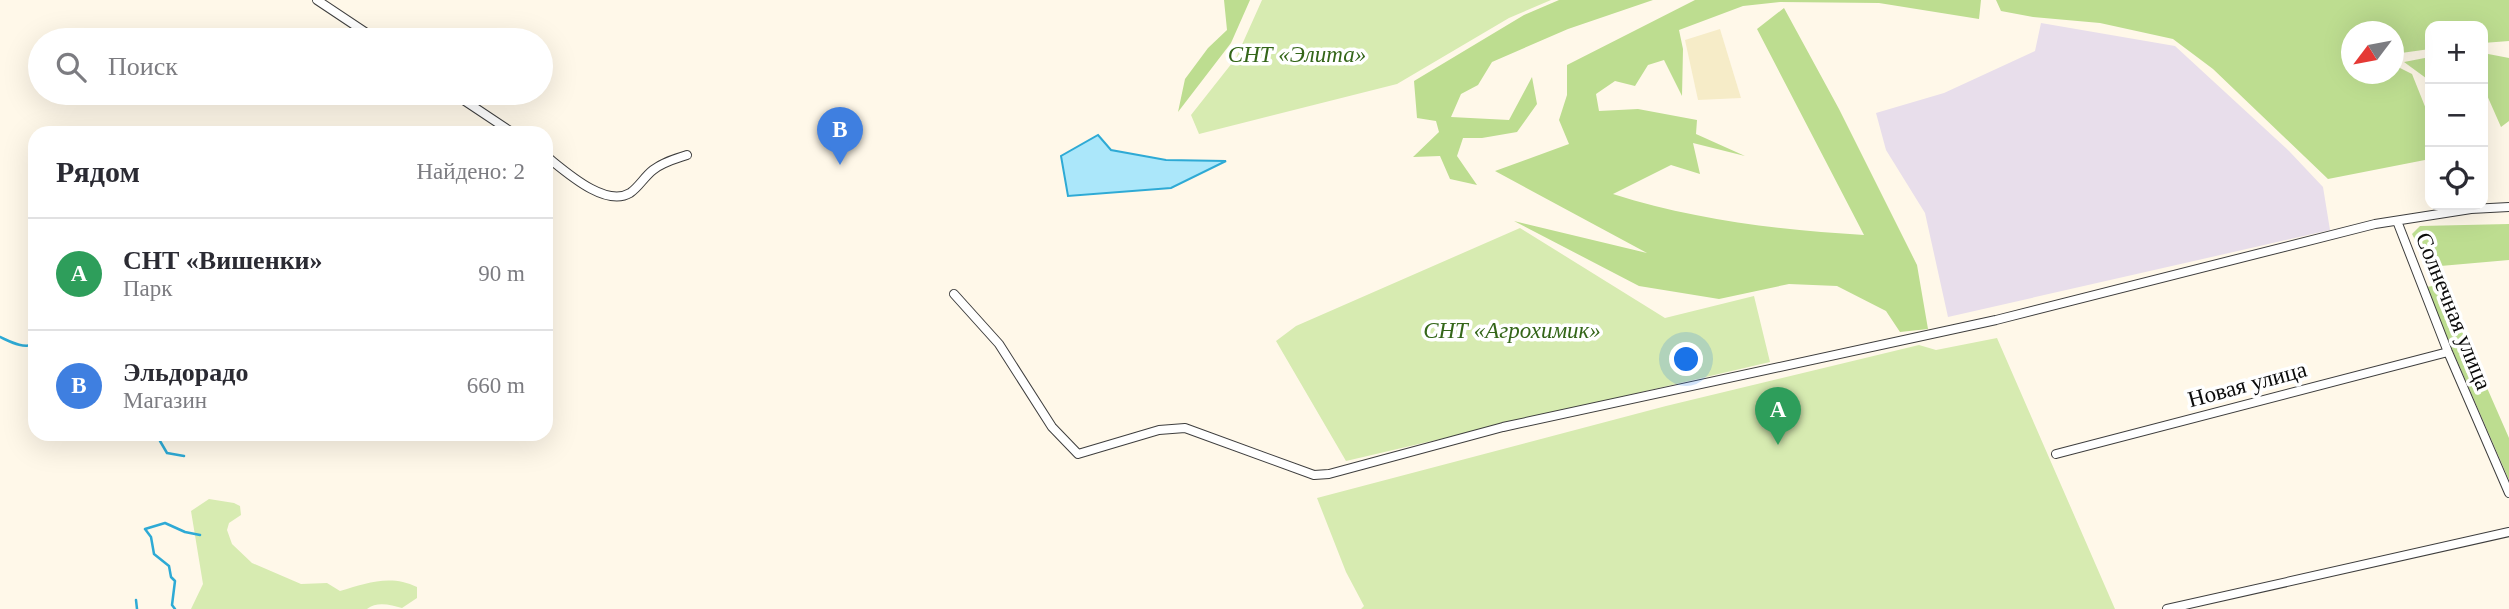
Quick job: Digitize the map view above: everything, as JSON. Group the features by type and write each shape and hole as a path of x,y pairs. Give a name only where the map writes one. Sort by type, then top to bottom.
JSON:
{"street":[{"path":"317,0 359,28"},
{"path":"471,105 502,126"},
{"path":"553,162 606,197 616,198 629,194 661,164 687,155"},
{"path":"954,293 999,344 1052,427 1078,454 1159,430 1185,428 1314,475 1347,471 1515,424 1996,320 2375,224 2470,209 2509,208"},
{"name":"Солнечная улица","path":"2397,221 2448,352 2509,493"},
{"name":"Новая улица","path":"2056,454 2448,352"},
{"path":"2167,609 2509,532"}],"shaded area":[{"path":"2041,23 2175,46 2289,151 2323,187 2330,230 1948,317 1925,213 1886,150 1876,113 1944,93 2035,51"},
{"path":"1720,29 1741,98 1698,100 1685,40"}],"green space":[{"path":"1224,0 1250,0 1231,43 1178,112 1185,79 1208,48 1227,30"},
{"name":"СНТ «Элита»","path":"1262,0 1551,0 1509,18 1397,84 1199,134 1191,115 1236,58"},
{"path":"1559,0 1653,0 1568,29 1492,62 1478,85 1461,94 1451,117 1509,120 1532,77 1537,104 1517,132 1463,138 1457,156 1477,185 1450,179 1440,156 1413,157 1439,132 1436,121 1417,118 1414,81 1524,15"},
{"path":"1695,0 1981,0 1979,19 1879,3 1780,2 1743,6 1679,30 1683,49 1682,96 1664,60 1648,65 1635,86 1615,81 1596,94 1599,111 1638,109 1697,120 1696,134 1745,156 1693,143 1700,174 1671,165 1613,194 1706,217 1801,230 1864,235 1757,29 1784,8 1839,109 1917,265 1928,329 1900,332 1886,311 1837,286 1789,284 1719,299 1639,286 1514,221 1647,253 1495,171 1569,144 1559,120 1567,95 1567,65"},
{"path":"1996,0 2509,0 2509,41 2488,43 2488,21 2425,21 2425,50 2404,53 2404,21 2341,21 2341,84 2404,84 2404,70 2412,74 2425,106 2425,160 2328,179 2213,69 2173,39 2100,23 2033,17 2001,11"},
{"path":"2488,54 2509,58 2509,121 2501,127 2488,98"},
{"path":"2425,58 2425,77 2404,62"},
{"path":"2509,224 2509,260 2429,267 2412,234 2420,226"},
{"name":"СНТ «Агрохимик»","path":"1520,228 1665,318 1754,296 1770,362 1346,461 1276,341 1296,326"},
{"path":"2442,285 2509,438 2509,480 2425,287"},
{"path":"1997,338 2115,609 1361,609 1364,606 1346,572 1317,498 1666,406 1919,345 1936,350"},
{"path":"209,499 240,506 241,515 229,523 227,530 232,544 252,563 301,584 327,583 340,591 378,581 398,581 417,587 417,598 402,608 380,604 367,609 191,609 203,584 191,511"}],"water":[{"path":"1098,135 1111,150 1166,160 1226,161 1171,188 1068,196 1061,156"}],"waterway":[{"path":"0,337 13,343 28,345"},
{"path":"160,441 167,453 184,456"},
{"path":"175,609 172,605 175,581 171,577 169,566 154,554 151,537 145,529 165,523 200,535"},
{"path":"136,600 137,609"}],"place":[{"name":"Эльдорадо","path":"840,165"},
{"name":"СНТ «Вишенки»","path":"1778,445"}]}
